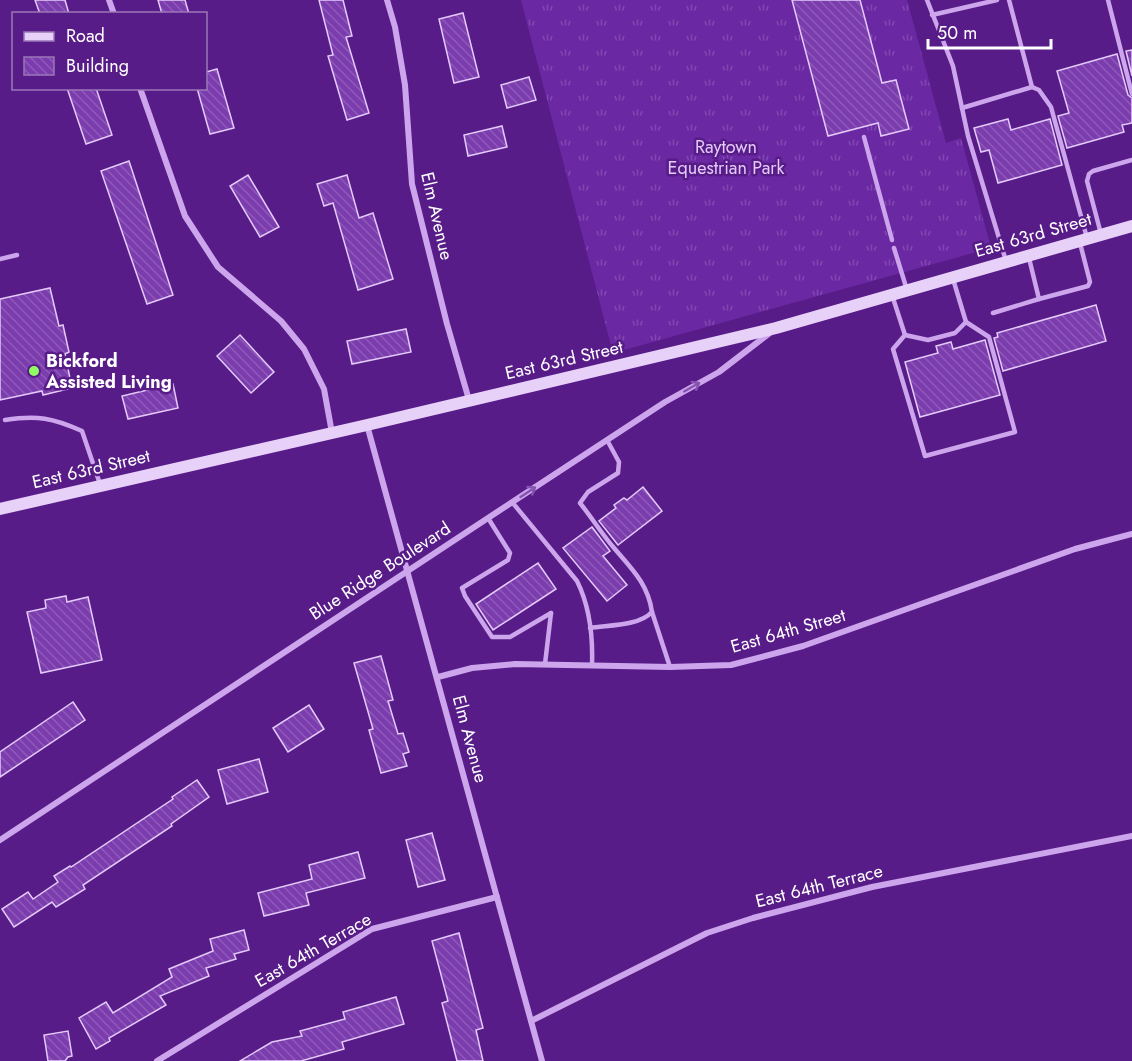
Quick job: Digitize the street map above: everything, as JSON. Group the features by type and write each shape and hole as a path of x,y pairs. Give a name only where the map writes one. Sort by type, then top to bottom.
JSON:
{"main road":[{"name":"East 63rd Street","path":"0,509 776,328 1132,226"}],"street":[{"name":"Elm Avenue","path":"387,0 395,27 405,85 412,184 447,324 470,400"},
{"path":"141,90 185,216 218,267 281,321 304,349 324,389 332,433"},
{"name":"Blue Ridge Boulevard","path":"0,840 665,402 719,372 776,328"},
{"name":"Elm Avenue","path":"367,425 542,1061"},
{"name":"East 64th Street","path":"438,677 472,668 515,664 670,667 731,665 802,646 1075,549 1132,534"},
{"name":"East 64th Terrace","path":"531,1021 706,933 744,921 872,887 1132,836"},
{"name":"East 64th Terrace","path":"157,1061 372,929 497,897"}],"lane":[{"path":"927,0 953,66 982,183 1006,261"},
{"path":"932,15 997,0"},
{"path":"1009,0 1032,87"},
{"path":"1108,0 1132,94"},
{"path":"962,108 1032,87 1040,90 1051,107 1083,239 1090,282 1088,286 993,313"},
{"path":"864,137 892,240"},
{"path":"1101,235 1087,181 1089,174 1132,160"},
{"path":"894,248 907,290"},
{"path":"0,259 17,255"},
{"path":"1028,255 1039,300"},
{"path":"904,335 894,349 925,456 1015,432 989,337 966,322 952,277"},
{"path":"891,294 904,335"},
{"path":"904,335 928,340 955,333 966,322"},
{"path":"5,420 28,416 58,420 82,431 101,486"},
{"path":"607,440 619,462 618,473 588,492 580,503 614,548 638,574 650,597 652,612 670,667"},
{"path":"512,502 577,581 584,594 593,639 592,665"},
{"path":"488,518 510,553 508,560 462,588 465,596 492,637 510,637 551,613 545,664"},
{"path":"591,628 639,621 652,612"}],"green space":[{"name":"Raytown Equestrian Park","path":"521,0 907,0 946,143 961,138 991,248 613,353"}],"building":[{"path":"35,0 65,0 68,12 39,12"},
{"path":"158,0 185,0 188,12 161,12"},
{"path":"319,0 343,0 352,36 346,37 369,113 347,120 328,56 333,55"},
{"path":"792,0 860,0 882,83 896,80 909,129 881,136 878,123 828,136"},
{"path":"463,13 479,77 454,83 439,19"},
{"path":"1132,50 1132,76 1126,51"},
{"path":"1117,54 1128,95 1132,98 1132,123 1122,125 1124,132 1067,148 1058,116 1069,113 1057,71"},
{"path":"217,69 234,128 210,134 198,90 207,90 207,72"},
{"path":"529,77 536,100 507,108 501,85"},
{"path":"68,90 97,90 112,135 86,144"},
{"path":"1008,119 1011,130 1050,119 1062,165 998,183 989,150 981,152 974,128"},
{"path":"502,126 507,147 468,156 464,135"},
{"path":"129,161 173,295 147,304 101,171"},
{"path":"248,175 279,227 260,237 230,186"},
{"path":"347,175 359,218 373,213 393,279 358,290 333,203 324,206 317,184"},
{"name":"Bickford Assisted Living","path":"50,288 59,326 63,325 69,352 65,354 72,388 43,395 42,391 0,400 0,299"},
{"path":"1096,305 1106,341 1003,371 994,338 998,337 997,333"},
{"path":"406,329 411,352 352,364 347,341"},
{"path":"240,335 274,372 251,393 217,356"},
{"path":"985,340 1000,395 920,417 905,362 938,353 936,346 951,342 953,349"},
{"path":"173,384 178,408 128,419 122,396"},
{"path":"643,487 662,511 618,545 599,521 616,508 614,505 624,498 627,500"},
{"path":"592,527 610,551 603,556 627,585 607,601 563,548"},
{"path":"538,563 556,589 493,630 476,604"},
{"path":"66,596 67,602 88,597 102,660 41,673 27,612 46,608 45,600"},
{"path":"381,656 393,700 388,701 398,734 403,733 409,752 403,754 407,766 381,773 369,730 373,729 354,663"},
{"path":"73,702 85,720 0,777 0,752"},
{"path":"309,705 324,729 288,752 273,728"},
{"path":"259,759 268,792 227,804 218,770"},
{"path":"197,780 209,797 171,824 172,826 83,885 85,889 56,907 52,902 14,927 2,909 28,892 33,899 58,882 54,876 173,799 172,797"},
{"path":"432,833 445,880 418,887 406,840"},
{"path":"358,852 365,878 306,893 309,905 264,916 258,893 312,879 309,865"},
{"path":"244,930 249,950 234,954 236,959 206,968 209,976 160,996 166,1005 109,1038 110,1041 96,1049 79,1018 106,1002 113,1013 172,977 169,969 213,951 210,939"},
{"path":"459,933 483,1028 476,1030 483,1061 457,1061 442,1003 448,1001 432,941"},
{"path":"396,997 404,1024 342,1042 344,1049 301,1061 240,1061 272,1042 302,1036 300,1031 345,1019 343,1012"},
{"path":"68,1031 72,1056 65,1061 48,1061 44,1035"}],"place":[{"name":"Bickford Assisted Living","path":"34,371"}]}
